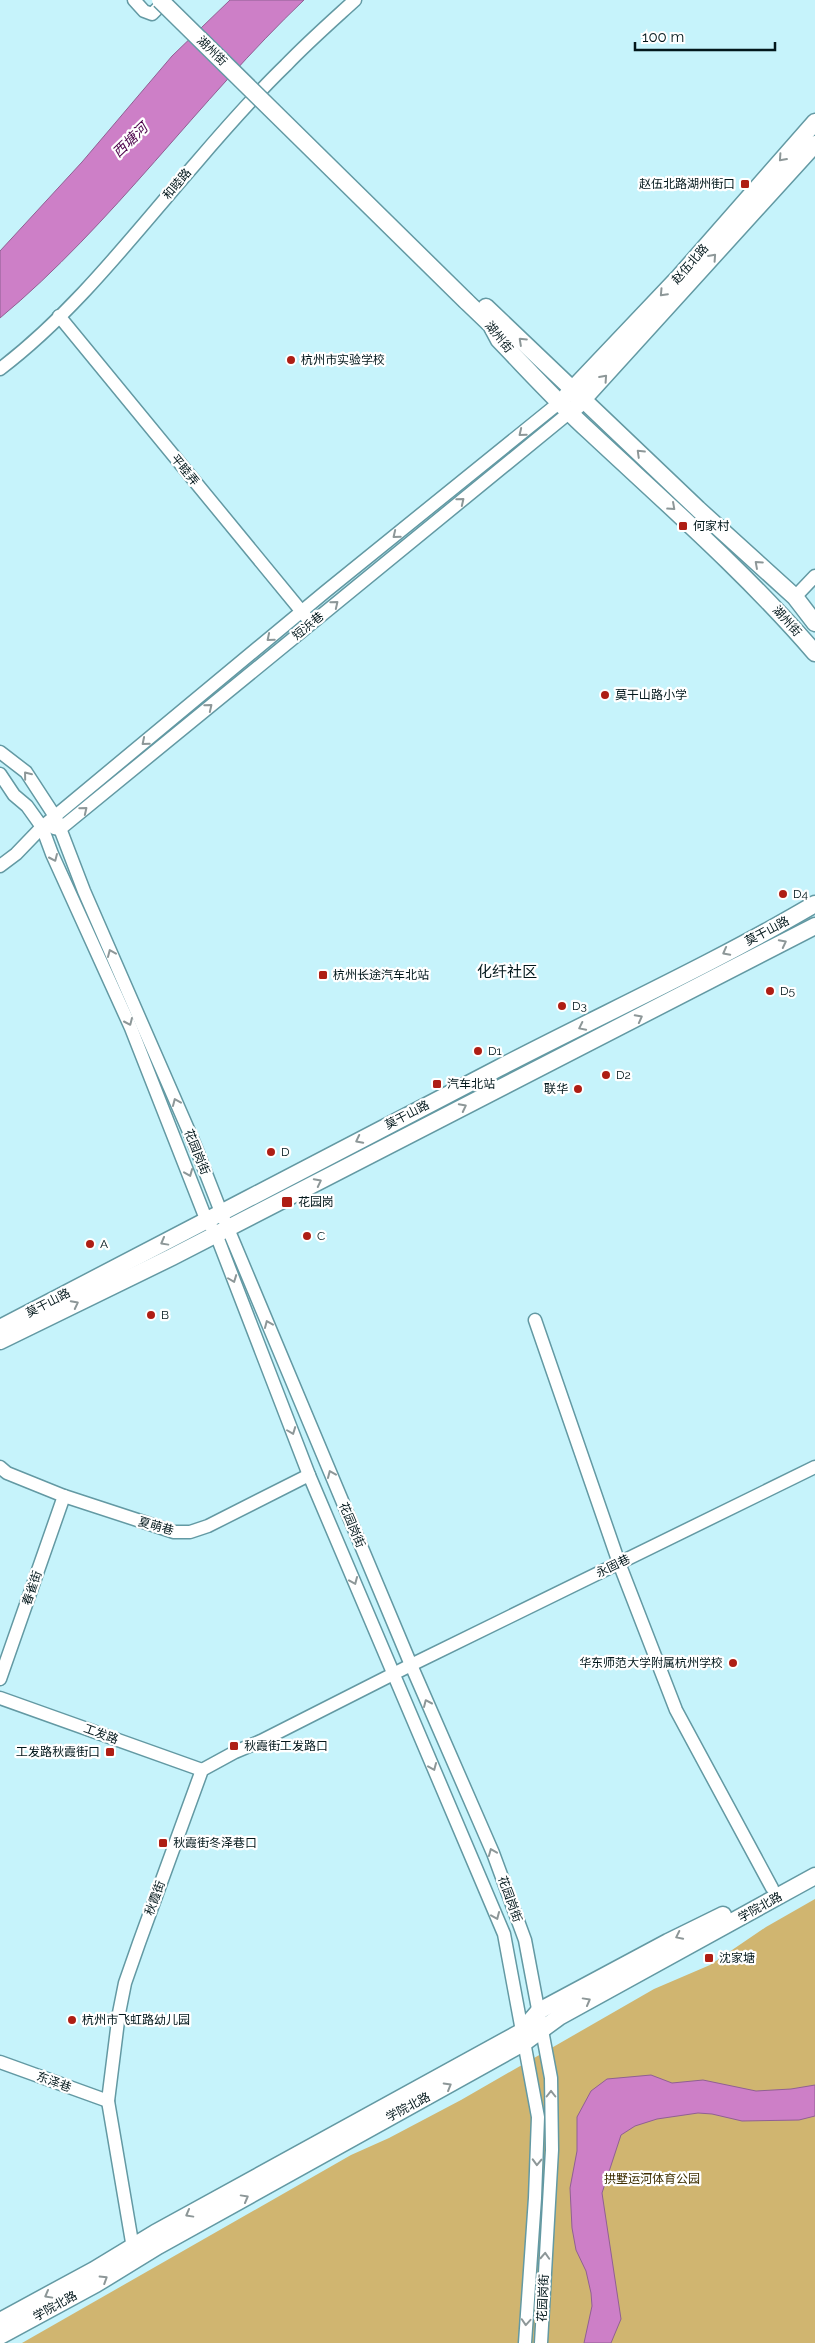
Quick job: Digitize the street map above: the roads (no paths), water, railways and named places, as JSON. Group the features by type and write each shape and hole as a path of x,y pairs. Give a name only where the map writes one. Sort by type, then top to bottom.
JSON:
{"main road":[{"name":"湖州街","path":"160,0 470,298 579,394 698,509 794,597 815,623"},
{"name":"湖州街","path":"174,0 470,298 491,325 499,340 565,407 687,521 778,610 815,653"},
{"name":"赵伍北路","path":"579,394 678,277 815,122"},
{"name":"赵伍北路","path":"565,407 815,144"},
{"name":"莫干山路","path":"0,1328 502,1066 628,1004 815,904"},
{"name":"莫干山路","path":"0,1342 599,1039 815,926"},
{"name":"学院北路","path":"523,2037 540,2011 815,1864"},
{"name":"学院北路","path":"0,2321 134,2253 523,2037 543,2030 559,2017 815,1876"},
{"name":"学院北路","path":"0,2336 134,2253"}],"street":[{"path":"134,0 144,11 152,14 166,0"},
{"name":"和睦路","path":"0,369 18,356 59,316 286,64 355,0"},
{"name":"平睦弄","path":"59,316 311,623"},
{"name":"短浜巷","path":"0,866 16,854 55,816 302,612 565,407"},
{"name":"短浜巷","path":"60,829 311,623 565,407"},
{"path":"794,597 815,576"},
{"name":"花园岗街","path":"0,752 26,772 55,816 84,891 194,1143 214,1215"},
{"name":"花园岗街","path":"0,774 14,795 27,806 42,827 52,854 222,1230 493,1852 524,1940 540,2011 551,2078 552,2150 541,2343"},
{"path":"42,827 60,829"},
{"name":"花园岗街","path":"222,1230 309,1475 504,1934 538,2117 535,2198 525,2343"},
{"path":"535,1320 618,1563 676,1710 772,1888"},
{"name":"夏萌巷","path":"0,1467 7,1473 64,1496 174,1532 190,1532 208,1526 309,1475"},
{"name":"永固巷","path":"411,1664 815,1467"},
{"name":"春雀街","path":"0,1679 64,1496"},
{"path":"202,1770 411,1664"},
{"name":"工发路","path":"0,1698 202,1770"},
{"name":"秋霞街","path":"134,2253 108,2101 119,2012 126,1983 202,1770"},
{"name":"东泽巷","path":"0,2062 108,2101"}],"water":[{"name":"西塘河","path":"230,0 304,0 228,79 80,243 0,318 0,251 82,162 172,56"},
{"path":"651,2075 672,2083 703,2080 756,2091 791,2089 815,2085 815,2116 799,2120 742,2121 712,2114 698,2113 657,2119 635,2126 621,2135 602,2193 621,2319 611,2343 584,2343 592,2306 591,2293 586,2271 576,2250 572,2228 570,2188 577,2151 577,2117 591,2091 607,2079"}],"place":[{"name":"赵伍北路湖州街口","path":"745,184"},
{"name":"杭州市实验学校","path":"291,360"},
{"name":"何家村","path":"683,526"},
{"name":"莫干山路小学","path":"605,695"},
{"name":"D4","path":"783,894"},
{"name":"杭州长途汽车北站","path":"323,975"},
{"name":"D5","path":"770,991"},
{"name":"D3","path":"562,1006"},
{"name":"D1","path":"478,1051"},
{"name":"D2","path":"606,1075"},
{"name":"汽车北站","path":"437,1084"},
{"name":"联华","path":"578,1089"},
{"name":"D","path":"271,1152"},
{"name":"花园岗","path":"287,1202"},
{"name":"C","path":"307,1236"},
{"name":"A","path":"90,1244"},
{"name":"B","path":"151,1315"},
{"name":"华东师范大学附属杭州学校","path":"733,1663"},
{"name":"秋霞街工发路口","path":"234,1746"},
{"name":"工发路秋霞街口","path":"110,1752"},
{"name":"秋霞街冬泽巷口","path":"163,1843"},
{"name":"沈家塘","path":"709,1958"},
{"name":"杭州市飞虹路幼儿园","path":"72,2020"}],"district":[{"name":"化纤社区","path":"507,972"}],"park label":[{"name":"拱墅运河体育公园","path":"652,2179"}]}
